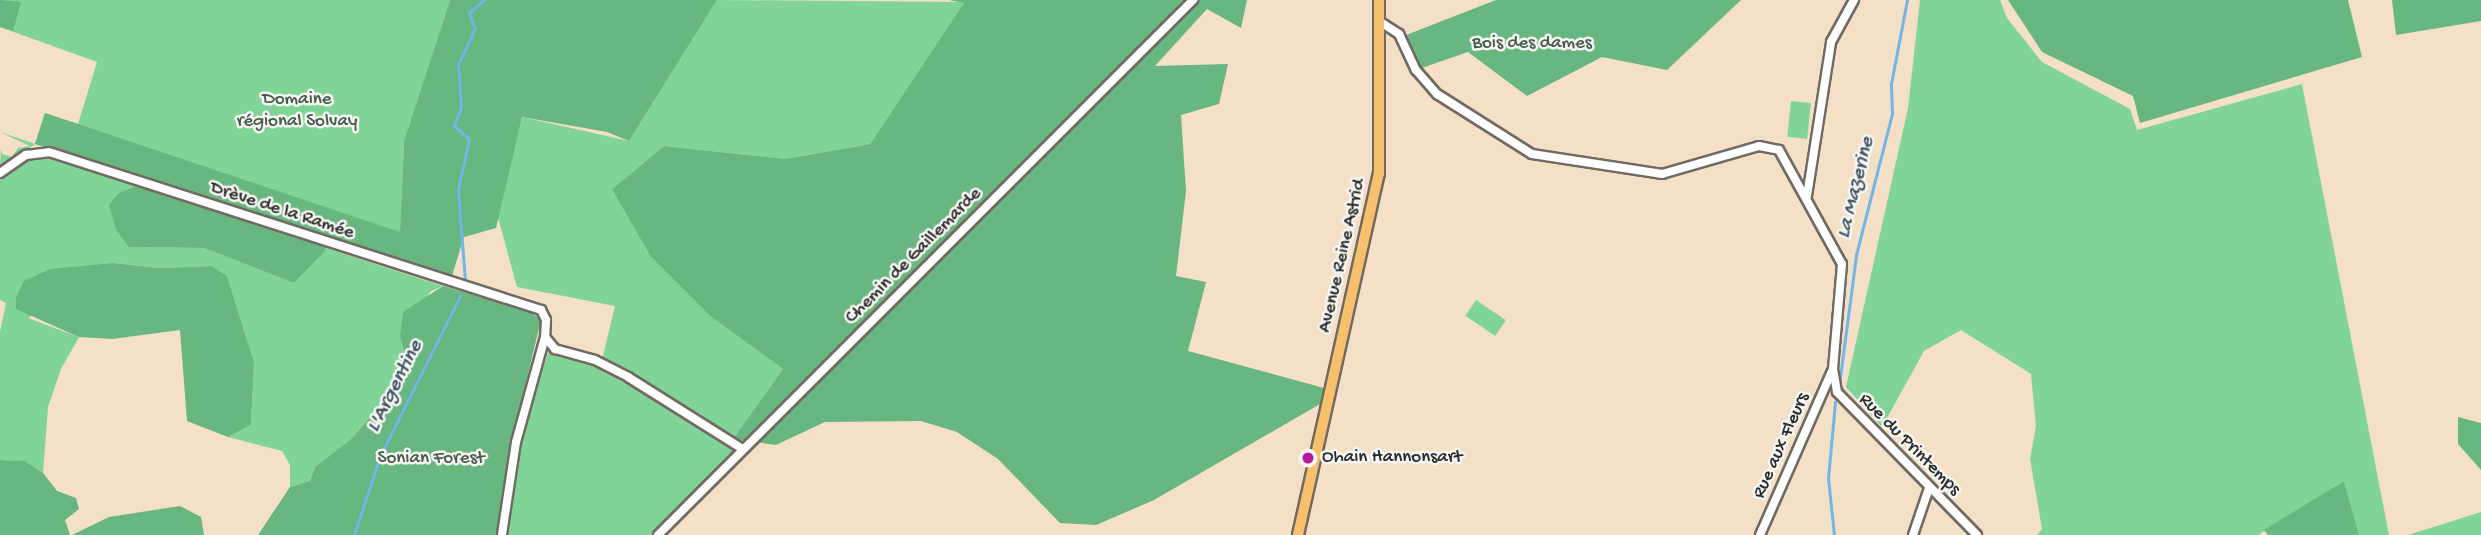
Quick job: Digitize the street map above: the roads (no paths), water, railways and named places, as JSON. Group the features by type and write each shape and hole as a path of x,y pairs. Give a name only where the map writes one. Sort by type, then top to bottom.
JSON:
{"main road":[{"name":"Avenue Reine Astrid","path":"1298,535 1379,174 1379,0"}],"street":[{"name":"Chemin de Gaillemarde","path":"658,535 1193,0"},
{"path":"1807,196 1831,42 1854,0"},
{"path":"1378,21 1399,34 1416,70 1437,94 1532,154 1662,174 1766,145 1779,150 1843,264 1833,369"},
{"name":"Drève de la Ramée","path":"0,173 35,152 56,154 533,307 541,310 546,327 545,337"},
{"path":"545,337 555,349 595,360 628,377 743,449"},
{"path":"502,535 516,442 545,337"},
{"name":"Rue du Printemps","path":"1833,369 1841,399 1977,535"},
{"name":"Rue aux Fleurs","path":"1760,535 1833,369"},
{"path":"1913,535 1929,488"}],"waterway":[{"name":"L'Argentine","path":"465,281 458,190 469,139 454,126 461,108 458,65 475,29 469,13 484,0"},
{"name":"La Mazerine","path":"1839,385 1856,255 1892,114 1891,84 1907,0"},
{"name":"L'Argentine","path":"354,535 380,456 460,296"},
{"name":"La Mazerine","path":"1834,535 1828,478 1835,402"}],"place":[{"name":"Ohain Hannonsart","path":"1308,458"}],"park label":[{"name":"Bois des dames","path":"1532,44"},
{"name":"Domaine régional Solvay","path":"297,111"},
{"name":"Sonian Forest","path":"431,459"}]}
